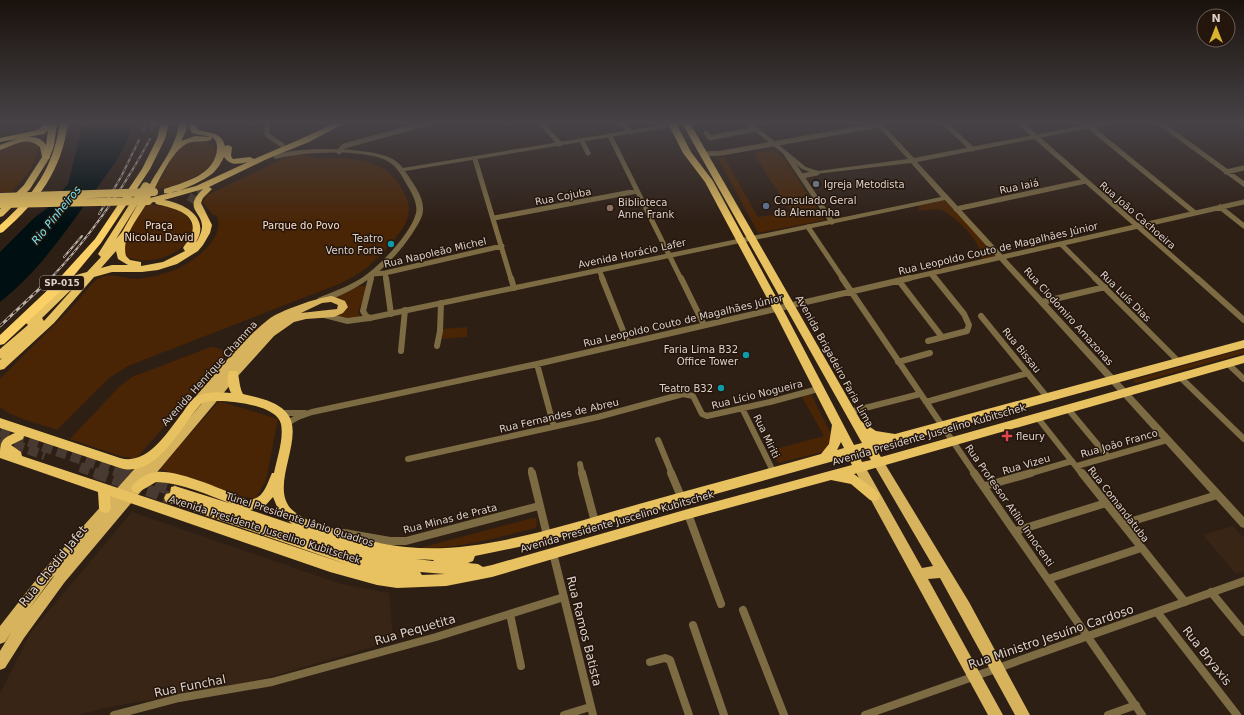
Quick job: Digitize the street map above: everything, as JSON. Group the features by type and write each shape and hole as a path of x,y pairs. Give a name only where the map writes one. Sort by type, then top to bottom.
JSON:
{"highway":[{"path":"0,230 30,202 46,179 57,156"},
{"name":"SP-015","path":"0,341 58,287 98,240 115,217 153,156"},
{"path":"0,355 87,276 164,156"},
{"path":"149,201 175,204 182,207 196,221 197,229 191,244 180,253 163,261 145,264 126,262 120,256 120,248 125,234 170,156"},
{"path":"164,192 191,182 210,171 221,156"},
{"path":"227,156 231,161 239,161 256,157"},
{"path":"206,186 267,156"},
{"path":"149,201 190,191 267,156"},
{"path":"0,204 149,201 179,198 270,156"},
{"path":"691,156 709,181 777,308 859,467"},
{"name":"Avenida Brigadeiro Faria Lima","path":"705,156 878,462"},
{"path":"0,352 79,277 87,276 111,268 154,268 181,257 196,247 208,227 206,218 198,209 196,204 198,197 206,186 256,157"},
{"path":"0,197 164,192 206,186 276,157"},
{"path":"0,214 27,187 46,158"},
{"path":"696,164 703,162 710,164"},
{"path":"181,257 195,245 202,230 201,219 191,208 190,202"},
{"path":"31,323 93,255 113,226 115,217"},
{"path":"0,366 56,315 87,276 125,234"},
{"path":"795,344 802,342 807,338"},
{"name":"Avenida Presidente Juscelino Kubitschek","path":"280,468 278,485 279,496 281,504 287,515 317,529 367,545 405,553 441,554 492,549 682,499 943,427 1178,361 1243,341"},
{"path":"0,371 26,343"},
{"path":"801,356 804,352 814,354 827,378 832,381"},
{"name":"Avenida Presidente Juscelino Kubitschek","path":"0,453 104,489 130,490 330,566 361,575 397,582 446,580 492,571 688,514 1244,359"},
{"path":"232,374 234,388 239,397"},
{"path":"130,490 154,477 179,481 248,505 258,505 267,497 280,468 286,439 285,418 281,413 268,406 239,397 214,396 200,399"},
{"name":"Avenida Henrique Chamma","path":"154,454 200,399"},
{"path":"851,416 859,426 874,435 900,438"},
{"path":"824,459 835,444 837,437 836,423"},
{"path":"0,424 115,462 132,465 139,463 154,454"},
{"path":"0,424 20,436 44,445 63,445"},
{"path":"20,436 8,440 5,446 27,462"},
{"path":"825,477 844,477 854,479 874,496"},
{"path":"104,489 105,508"},
{"name":"Túnel Presidente Jânio Quadros","path":"446,580 388,572 172,494 387,561 419,566 492,571"},
{"name":"Túnel Presidente Jânio Quadros","path":"419,566 454,560 492,549"}],"main road":[{"name":"Avenida Henrique Chamma","path":"130,490 232,374 271,333 284,322 306,315 323,315 337,312 341,309 343,304 337,300 320,300 282,316 268,325 239,354 200,399"},
{"name":"Avenida Henrique Chamma","path":"130,490 154,454"},
{"name":"Avenida Brigadeiro Faria Lima","path":"878,462 943,572 1024,715"},
{"path":"859,467 976,676 996,715"},
{"name":"Rua Chedid Jafet","path":"0,637 47,575 105,508 130,490"},
{"name":"Rua Chedid Jafet","path":"0,663 19,634 56,584 130,490"},
{"path":"919,575 930,572 943,572"}],"street":[{"path":"320,300 347,288 372,274 411,230 420,212 416,193 397,164 376,156"},
{"path":"400,170 490,156"},
{"path":"620,156 704,325"},
{"path":"788,156 832,222"},
{"path":"789,156 807,171 817,174"},
{"name":"Rua Clodomiro Amazonas","path":"907,156 1244,524"},
{"path":"802,176 935,156"},
{"name":"Rua João Cachoeira","path":"1058,156 1244,320"},
{"path":"1125,156 1195,213"},
{"path":"1205,156 1244,184"},
{"path":"475,159 514,288"},
{"path":"1226,172 1244,168"},
{"name":"Rua Iaiá","path":"956,209 1086,181"},
{"name":"Rua Cojuba","path":"494,218 637,191"},
{"name":"Avenida Horácio Lafer","path":"323,315 347,321 370,318 945,198"},
{"name":"Rua Leopoldo Couto de Magalhães Júnior","path":"286,424 298,417 312,412 537,364 1244,202"},
{"path":"1220,207 1244,226"},
{"name":"Rua Professor Atílio Innocenti","path":"808,227 898,362 1142,715"},
{"name":"Rua Luís Dias","path":"1061,244 1178,361"},
{"name":"Rua Napoleão Michel","path":"372,274 385,273 502,246"},
{"path":"599,270 628,343"},
{"path":"385,273 390,314"},
{"path":"370,318 366,316 363,311 372,274"},
{"path":"928,341 967,331 970,325 964,314 931,274"},
{"path":"899,281 942,337"},
{"path":"1042,302 1104,287"},
{"path":"437,346 440,336 441,303"},
{"path":"401,351 405,310"},
{"name":"Rua Bissau","path":"982,316 1047,397"},
{"path":"898,362 930,353"},
{"path":"537,364 554,427"},
{"path":"1228,364 1244,379"},
{"path":"926,402 1028,373"},
{"path":"1180,377 1244,439"},
{"name":"Rua Lício Nogueira","path":"702,414 709,416 818,389"},
{"name":"Rua Fernandes de Abreu","path":"408,459 554,427 683,394 693,396 702,414"},
{"path":"851,416 920,394"},
{"name":"Rua Miriti","path":"742,408 774,473"},
{"path":"1068,409 1108,457"},
{"name":"Rua Leopoldo Couto de Magalhães Júnior","path":"281,413 312,412"},
{"name":"Rua Comandatuba","path":"1037,417 1185,602"},
{"path":"658,440 682,499"},
{"name":"Rua João Franco","path":"1075,464 1108,457 1167,440"},
{"path":"580,464 596,522"},
{"name":"Rua Vizeu","path":"985,486 1075,464"},
{"path":"531,470 547,535"},
{"path":"1123,524 1217,495"},
{"path":"1016,531 1106,503"},
{"name":"Rua Minas de Prata","path":"317,529 390,541 406,541 539,506"},
{"path":"688,514 721,604"},
{"path":"1048,578 1141,548"},
{"name":"Rua Ramos Batista","path":"553,553 591,711"},
{"name":"Rua Ministro Jesuíno Cardoso","path":"865,715 1244,581"},
{"path":"1211,592 1244,632"},
{"name":"Rua Pequetita","path":"272,682 436,637 564,597"},
{"path":"744,610 784,715"},
{"name":"Rua Bryaxis","path":"1157,612 1237,715"},
{"path":"510,614 521,666"},
{"path":"693,625 724,715"},
{"path":"650,662 665,658 670,660 689,715"},
{"name":"Rua Funchal","path":"114,715 179,698 272,682"},
{"path":"1108,715 1136,706"},
{"path":"564,715 591,711"}],"shaded area":[{"path":"132,512 341,584 389,593 393,641 252,682 109,707 76,715 0,715 0,694 31,632"},
{"path":"1233,526 1244,538 1244,571 1236,574 1203,535"}],"green space":[{"path":"0,156 36,156 32,166 12,192 0,192"},
{"path":"173,156 215,156 212,163 207,168 194,177 178,184 155,189"},
{"name":"Parque do Povo","path":"288,156 355,159 375,164 391,175 399,184 407,199 409,212 405,225 396,238 382,254 358,274 339,284 128,366 109,378 57,430 20,418 0,407 0,379 74,305 95,281 105,276 136,279 166,273 194,259 212,242 218,231 219,223 217,215 213,215 203,202 207,195"},
{"path":"755,156 782,156 785,159 824,220 758,233 718,158 724,157 758,217 791,212"},
{"path":"945,200 998,256 982,260 978,246 968,231 948,213 940,209 919,211 919,205"},
{"name":"Praça Nicolau David","path":"144,205 168,207 182,212 187,216 194,231 189,240 181,248 158,259 141,260 126,256 122,245"},
{"path":"358,286 364,286 367,288 358,312 361,318 352,319 336,317 344,301 329,297"},
{"path":"467,327 467,337 442,339 443,329"},
{"path":"213,347 223,350 224,358 135,460 70,439 120,386 132,377"},
{"path":"1244,349 1244,353 1136,383 1133,380"},
{"path":"810,392 830,432 830,442 826,451 778,463 772,450 824,436 801,395"},
{"path":"219,401 278,419 266,480 255,500 159,469"},
{"path":"536,518 537,524 535,528 462,545 416,549"}],"water":[{"name":"Rio Pinheiros","path":"75,156 119,156 70,225 38,266 0,302 0,252 35,217 46,209 68,184"}],"tunnel":[{"path":"190,202 195,194 205,188"},
{"path":"0,432 124,474"},
{"path":"0,440 45,455"},
{"path":"80,467 99,474"},
{"path":"96,473 170,498"},
{"path":"124,474 175,491"}],"railway":[{"path":"99,214 121,177 131,156"},
{"path":"50,278 92,230 117,195 140,156"},
{"path":"64,257 82,236"},
{"path":"0,326 50,278"}],"place":[{"name":"Igreja Metodista","path":"816,184"},
{"name":"Consulado Geral da Alemanha","path":"766,206"},
{"name":"Biblioteca Anne Frank","path":"610,208"},
{"name":"Teatro Vento Forte","path":"391,244"},
{"name":"Faria Lima B32 Office Tower","path":"746,355"},
{"name":"Teatro B32","path":"721,388"},
{"name":"fleury","path":"1007,436"}]}
